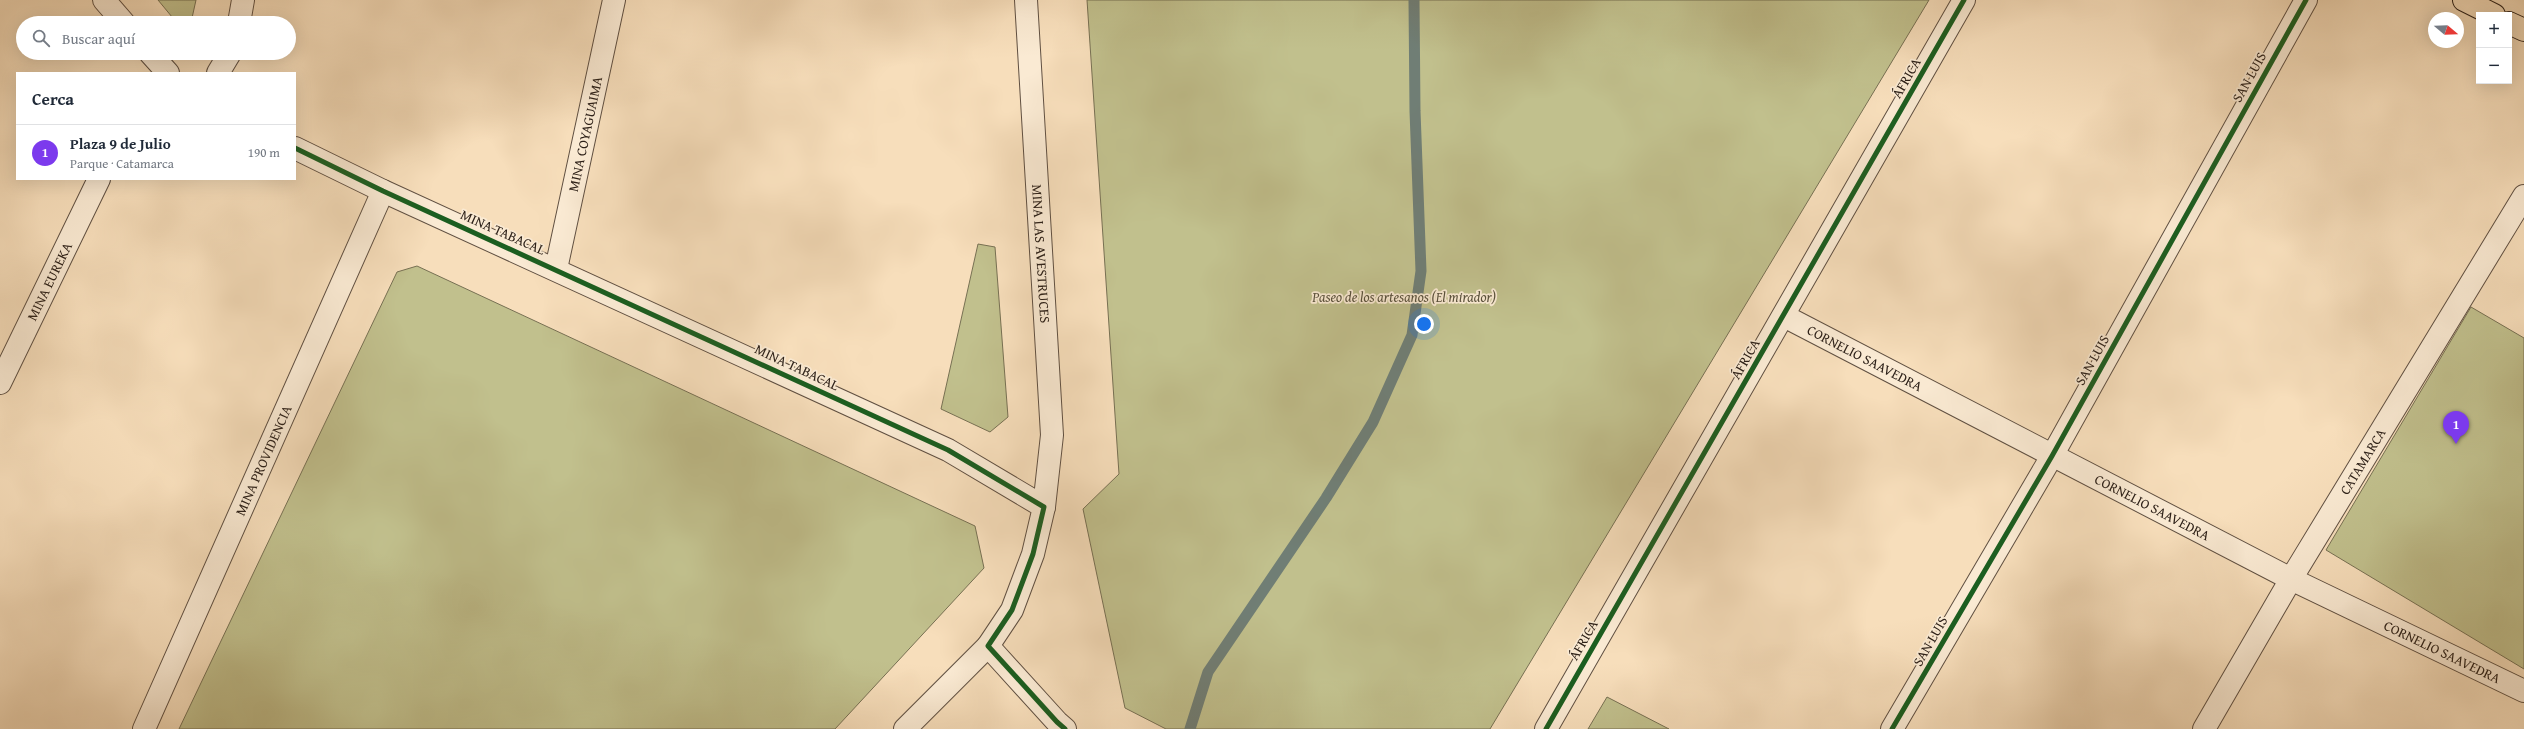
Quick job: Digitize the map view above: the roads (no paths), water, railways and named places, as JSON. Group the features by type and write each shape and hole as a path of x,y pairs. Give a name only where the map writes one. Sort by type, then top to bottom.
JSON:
{"main road":[{"path":"2464,0 2488,12"},
{"path":"2512,24 2524,30"}],"street":[{"path":"104,0 118,16"},
{"path":"240,16 243,0"},
{"name":"MINA COYAGUAIMA","path":"556,269 614,0"},
{"name":"MINA LAS AVESTRUCES","path":"1026,0 1052,435 1044,507"},
{"name":"ÁFRICA","path":"1546,729 1964,0"},
{"name":"SAN LUIS","path":"1892,729 2052,456 2306,0"},
{"path":"156,60 167,72"},
{"path":"219,72 226,60"},
{"name":"MINA TABACAL","path":"296,148 383,191 948,450 1044,507"},
{"name":"MINA EUREKA","path":"0,383 99,180"},
{"name":"MINA PROVIDENCIA","path":"144,729 383,191"},
{"name":"CATAMARCA","path":"2204,729 2291,579 2524,196"},
{"name":"CORNELIO SAAVEDRA","path":"1784,316 2291,579 2524,690"},
{"path":"904,729 988,646 1012,610 1033,554 1044,507"},
{"path":"988,646 1056,722 1065,729"}],"waterway":[{"path":"1190,729 1208,672 1326,498 1373,422 1412,335 1421,271 1415,111 1414,0"}],"place":[{"name":"Plaza 9 de Julio","path":"2456,444"}],"park label":[{"name":"Paseo de los artesanos (El mirador)","path":"1404,297"}]}
